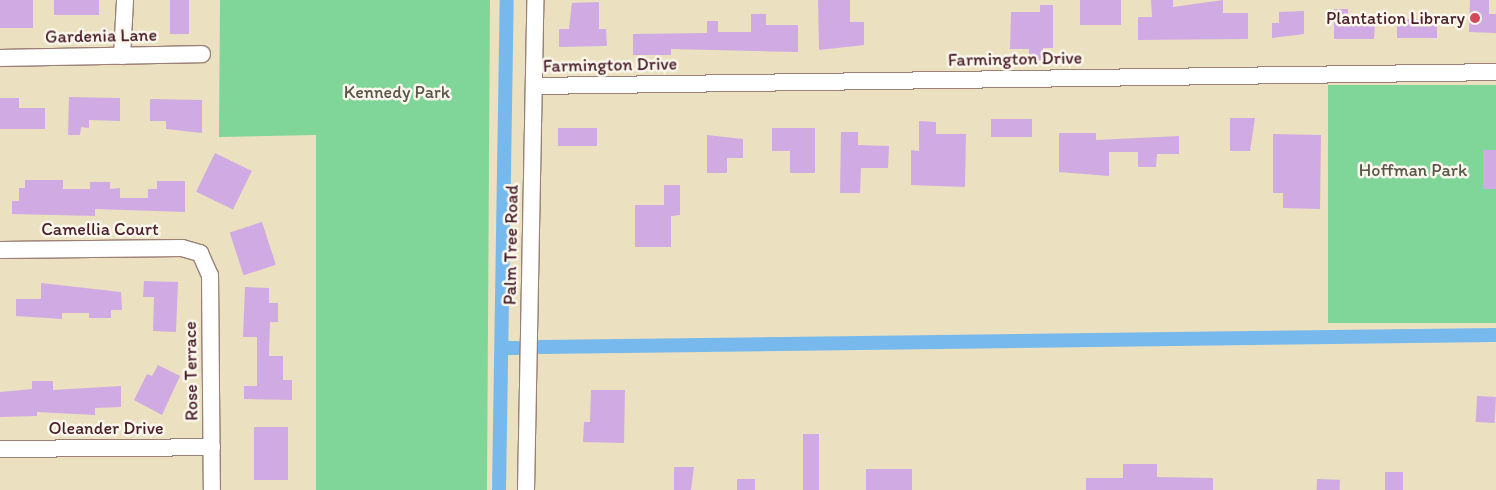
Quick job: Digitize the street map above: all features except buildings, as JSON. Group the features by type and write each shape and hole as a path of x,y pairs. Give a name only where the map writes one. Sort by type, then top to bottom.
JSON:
{"street":[{"path":"122,56 125,0"},
{"name":"Palm Tree Road","path":"526,490 535,0"},
{"name":"Gardenia Lane","path":"0,58 202,54"},
{"name":"Farmington Drive","path":"534,86 1496,72"},
{"name":"Camellia Court","path":"0,250 182,248 200,253"},
{"name":"Rose Terrace","path":"200,253 210,274 212,490"},
{"name":"Oleander Drive","path":"0,449 212,447"}],"green space":[{"name":"Kennedy Park","path":"220,0 490,0 487,490 316,490 316,135 219,137"},
{"name":"Hoffman Park","path":"1328,85 1496,85 1496,323 1328,323"}],"waterway":[{"path":"499,490 507,0"},
{"path":"540,347 1496,335"},
{"path":"502,348 517,348"}],"place":[{"name":"Plantation Library","path":"1475,18"}]}
